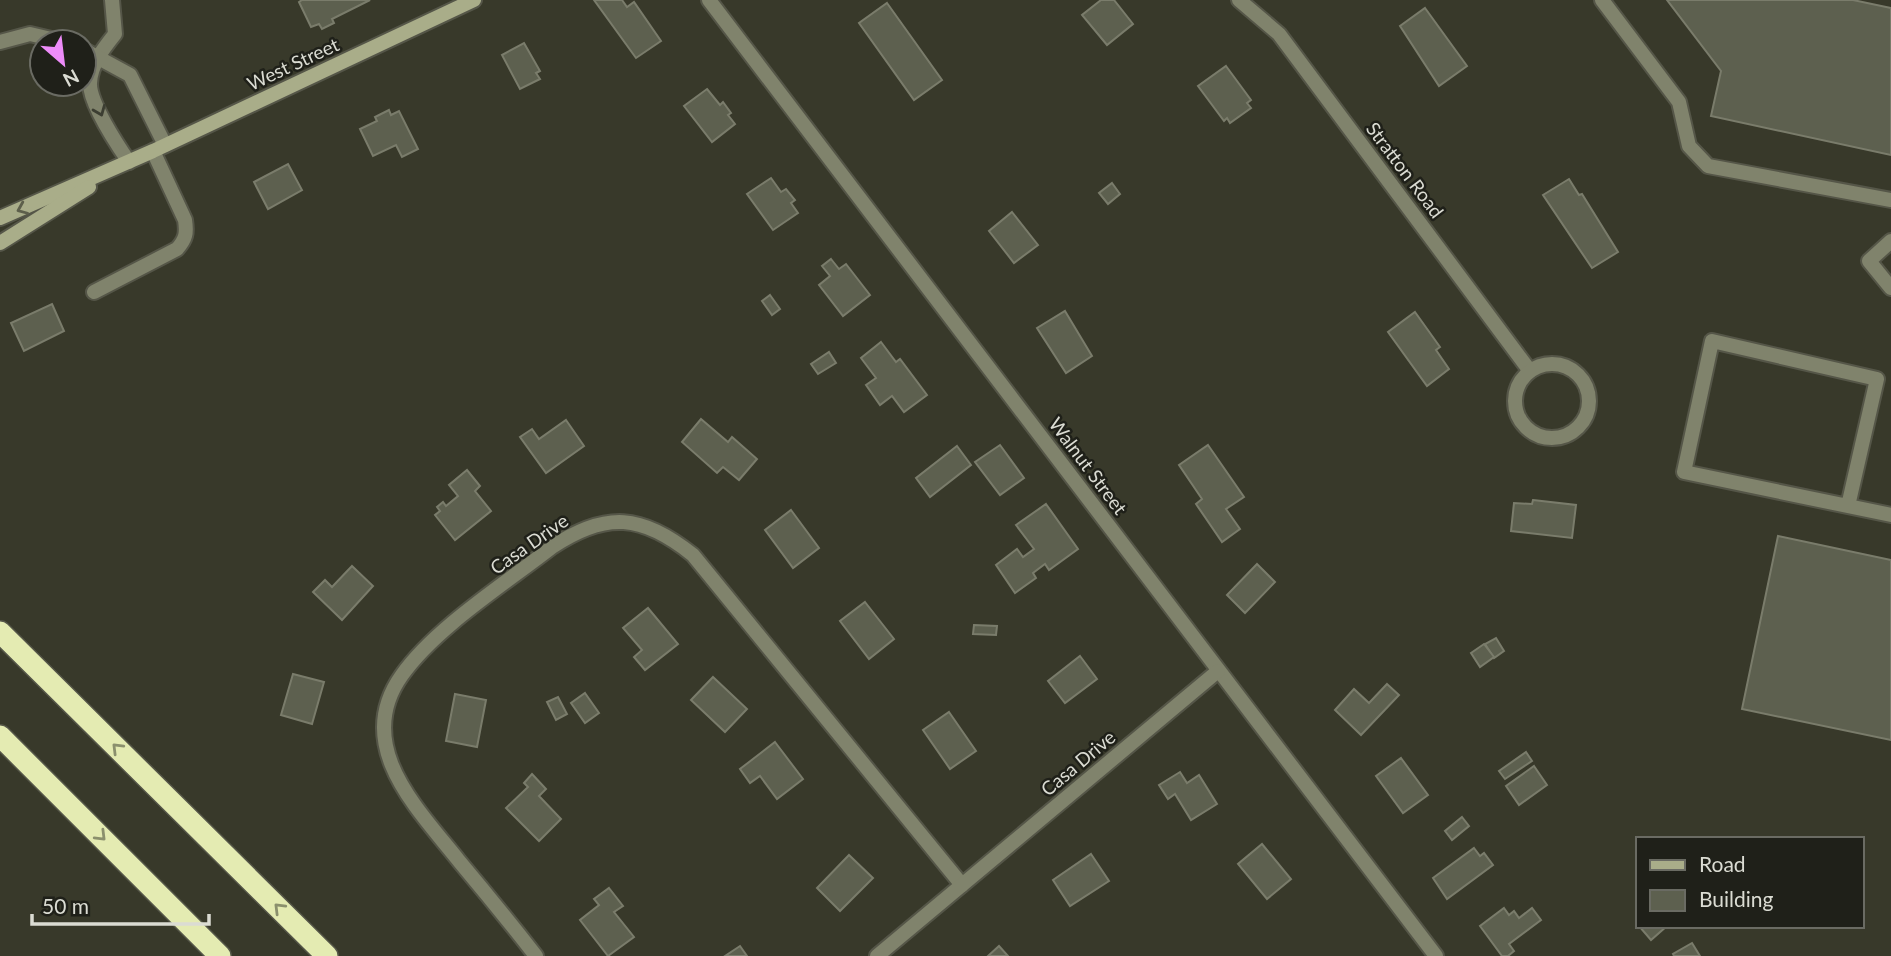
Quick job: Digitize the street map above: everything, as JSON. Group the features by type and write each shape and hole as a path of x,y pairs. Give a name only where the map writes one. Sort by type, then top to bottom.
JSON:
{"highway":[{"path":"0,632 327,956"},
{"path":"0,736 220,956"}],"street":[{"path":"98,47 115,34 112,0"},
{"name":"West Street","path":"0,218 129,162 474,0"},
{"name":"Walnut Street","path":"709,0 1436,956"},
{"name":"Stratton Road","path":"1239,0 1279,34 1530,371"},
{"path":"1602,0 1679,102 1689,146 1709,166 1891,200"},
{"path":"0,42 28,35"},
{"path":"94,292 177,249 184,242 187,232 159,148 130,75 98,57"},
{"path":"95,98 109,133 129,162"},
{"name":"West Street","path":"0,243 129,162"},
{"path":"1891,241 1869,261 1891,288"},
{"path":"1848,506 1877,379 1712,341 1684,472 1891,515"},
{"path":"1552,364 1574,371 1582,379 1588,390 1588,412 1573,432 1549,438 1526,428 1518,417 1516,392 1530,371 1552,364"},
{"name":"Casa Drive","path":"536,956 400,785 386,750 387,707 393,688 403,673 431,642 552,547 573,533 612,521 649,526 693,555 962,886"},
{"name":"Casa Drive","path":"877,956 1218,671"}],"building":[{"path":"370,0 332,19 334,23 322,29 319,24 311,27 299,2"},
{"path":"594,0 622,0 627,7 634,2 661,41 636,58"},
{"path":"1101,0 1114,0 1133,24 1107,45 1082,15"},
{"path":"1667,0 1853,0 1891,8 1891,155 1711,116 1721,71"},
{"path":"887,3 942,80 914,100 859,23"},
{"path":"1425,8 1467,66 1439,86 1400,26"},
{"path":"524,43 540,71 536,73 540,79 520,89 502,55"},
{"path":"1226,66 1251,100 1247,103 1251,108 1230,123 1227,118 1224,121 1198,86"},
{"path":"707,89 720,105 723,102 735,124 712,142 684,106"},
{"path":"389,110 391,115 399,111 418,149 402,157 396,145 373,156 360,129 377,121 375,117"},
{"path":"288,164 302,190 268,209 254,182"},
{"path":"771,178 781,192 786,189 795,200 791,203 798,213 773,230 747,194"},
{"path":"1569,179 1579,195 1582,194 1618,252 1592,268 1543,195"},
{"path":"1112,183 1120,194 1108,204 1099,193"},
{"path":"1012,212 1038,245 1014,263 989,231"},
{"path":"831,259 839,269 846,264 870,295 843,316 819,285 830,276 822,266"},
{"path":"770,295 780,309 772,315 762,301"},
{"path":"52,304 64,331 24,351 11,323"},
{"path":"1065,311 1092,356 1066,373 1037,328"},
{"path":"1415,312 1440,347 1436,350 1449,369 1427,386 1388,332"},
{"path":"881,342 896,362 900,359 927,395 904,412 892,396 880,405 866,385 876,378 861,358"},
{"path":"829,352 836,363 818,374 811,364"},
{"path":"701,419 728,442 732,437 757,459 739,480 723,467 717,473 682,442"},
{"path":"566,420 584,446 546,473 520,437 532,429 539,439"},
{"path":"1000,445 1024,478 1000,495 975,462"},
{"path":"1208,445 1244,497 1226,509 1240,529 1222,542 1196,504 1202,499 1179,465"},
{"path":"957,446 971,465 930,497 916,478"},
{"path":"467,470 480,486 475,491 491,511 455,540 435,515 440,511 437,507 443,502 446,506 458,496 449,485"},
{"path":"1533,500 1576,505 1572,538 1511,531 1514,503 1532,504"},
{"path":"1046,504 1078,549 1049,570 1045,564 1033,573 1036,578 1015,593 996,565 1017,549 1023,557 1034,549 1016,525"},
{"path":"791,510 819,548 793,568 765,530"},
{"path":"1778,536 1891,560 1891,740 1742,709"},
{"path":"1257,564 1275,582 1245,613 1227,595"},
{"path":"352,566 373,586 342,620 313,592 325,580 332,587"},
{"path":"865,602 894,639 869,659 840,621"},
{"path":"648,608 678,644 645,670 634,657 642,650 623,628"},
{"path":"974,625 997,626 996,635 973,634"},
{"path":"1496,638 1504,651 1494,658 1485,644"},
{"path":"1484,644 1494,657 1480,667 1471,653"},
{"path":"1080,656 1097,679 1065,703 1048,681"},
{"path":"293,674 324,682 312,724 281,715"},
{"path":"713,677 747,709 725,732 691,700"},
{"path":"1387,684 1399,695 1361,735 1335,710 1354,689 1369,703"},
{"path":"585,693 599,713 585,723 571,703"},
{"path":"455,694 486,700 477,747 446,741"},
{"path":"558,697 567,714 556,720 547,702"},
{"path":"949,712 976,751 950,769 923,730"},
{"path":"775,742 803,779 777,799 760,776 750,783 740,769"},
{"path":"1526,752 1532,761 1505,779 1499,771"},
{"path":"1401,758 1428,795 1403,813 1376,776"},
{"path":"1534,766 1547,785 1519,805 1506,786"},
{"path":"1180,772 1187,783 1199,775 1217,804 1191,820 1175,794 1168,799 1159,785"},
{"path":"532,774 546,789 539,796 561,819 539,841 506,808 528,787 524,783"},
{"path":"1462,817 1469,826 1452,840 1445,831"},
{"path":"1262,844 1291,879 1267,899 1238,864"},
{"path":"1474,848 1480,856 1484,853 1493,865 1447,899 1433,878"},
{"path":"1091,854 1109,881 1070,906 1053,880"},
{"path":"849,855 873,878 840,911 817,888"},
{"path":"609,888 623,906 614,912 634,937 608,956 580,920 599,905 594,899"},
{"path":"1504,908 1509,915 1514,911 1519,918 1532,908 1541,920 1509,944 1514,951 1508,956 1502,956 1480,926"},
{"path":"1641,928 1665,928 1651,940"},
{"path":"1692,943 1700,956 1674,956 1673,954"},
{"path":"740,946 747,956 725,956"},
{"path":"999,946 1008,956 988,956"}]}
